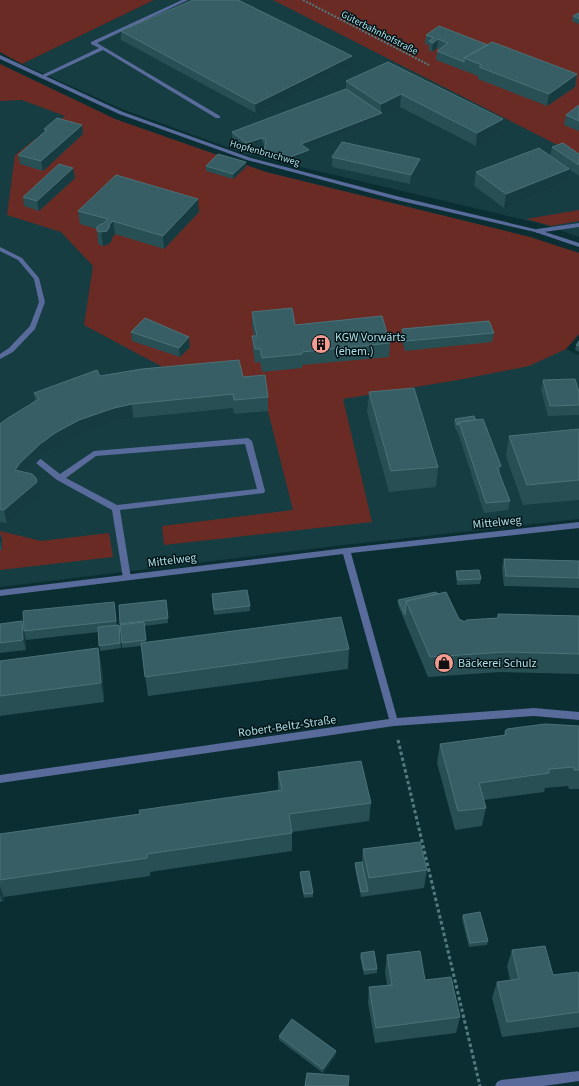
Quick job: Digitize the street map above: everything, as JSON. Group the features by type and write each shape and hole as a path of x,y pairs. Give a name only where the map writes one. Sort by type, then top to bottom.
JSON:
{"street":[{"path":"186,0 94,43 218,117"},
{"path":"41,77 103,48"},
{"name":"Hopfenbruchweg","path":"0,57 121,114 249,159 399,199 537,231 579,245"},
{"name":"Hopfenbruchweg","path":"537,231 579,225"},
{"path":"0,249 20,259 37,279 42,302 33,327 11,350 0,357"},
{"path":"24,450 60,478 116,508 261,491 248,441 94,454 60,478"},
{"path":"116,508 127,578"},
{"name":"Mittelweg","path":"0,593 346,551 579,525"},
{"path":"346,551 394,722"},
{"name":"Robert-Beltz-Straße","path":"0,779 394,722 534,712 579,716"},
{"path":"501,1086 579,1076"}],"path":[{"name":"Güterbahnhofstraße","path":"303,0 429,65"},
{"path":"394,722 480,1086"}],"shaded area":[{"path":"0,0 154,0 22,64 0,52"},
{"path":"154,0 579,0 579,237 546,225 246,154 122,109 22,64"},
{"path":"273,0 579,0 579,156"},
{"path":"0,64 115,119 266,172 530,237 579,253 579,334 566,349 579,355 579,519 344,545 0,587"},
{"path":"0,64 115,119 266,172 530,237 579,253 579,334 566,349 529,366 458,380 343,399 372,522 164,545 162,526 293,510 268,411 265,389 170,371 84,325 93,266 61,232 7,215 15,155 65,116 22,100 0,101"},
{"path":"579,210 579,221 551,226 526,219"},
{"path":"0,531 41,541 109,533 113,557 0,570"}],"building":[{"path":"193,0 238,0 352,56 255,104 121,31"},
{"path":"579,13 579,19 573,16"},
{"path":"439,26 488,45 464,58 464,62 437,51 448,43 438,39 433,43 429,41 434,38 426,35"},
{"path":"492,42 577,74 549,94 479,67 482,65 464,58"},
{"path":"388,62 503,119 477,133 401,94 381,104 346,81"},
{"path":"346,89 382,113 301,144 309,150 290,157 264,150 266,140 262,138 246,143 232,132"},
{"path":"579,105 579,121 566,115"},
{"path":"57,118 82,125 41,161 18,155 47,130 44,129"},
{"path":"342,142 420,159 411,175 332,157"},
{"path":"563,143 579,154 579,165 552,147"},
{"path":"539,148 569,169 506,194 476,172"},
{"path":"218,154 246,162 233,174 206,166"},
{"path":"59,164 73,168 37,201 23,197"},
{"path":"116,175 198,199 163,236 113,221 108,226 110,226 107,231 97,231 97,227 108,219 78,211"},
{"path":"292,308 295,325 382,316 390,343 302,352 302,354 262,358 260,349 255,349 252,336 257,336 252,312"},
{"path":"145,318 189,337 179,348 131,332"},
{"path":"489,321 494,333 406,341 402,329"},
{"path":"239,360 243,377 265,375 268,397 234,400 233,394 132,404 114,408 79,420 55,433 40,444 20,463 15,470 32,474 36,478 37,482 4,510 0,509 0,424 39,399 34,393 97,370 100,376 142,369"},
{"path":"575,379 579,392 579,405 550,406 543,380"},
{"path":"414,388 438,467 391,471 369,392"},
{"path":"474,416 476,420 459,422 458,425 455,419"},
{"path":"483,419 501,466 497,467 510,501 486,503 459,422"},
{"path":"579,429 579,480 527,485 509,436"},
{"path":"504,559 579,561 579,578 506,576"},
{"path":"479,570 481,579 458,580 456,571"},
{"path":"247,590 250,606 214,610 212,594"},
{"path":"436,592 438,594 406,601 405,615 398,600"},
{"path":"446,592 459,619 465,622 466,620 498,618 498,614 579,616 579,654 505,652 430,657 406,601"},
{"path":"166,600 168,618 120,624 119,605"},
{"path":"114,602 116,621 24,631 23,611"},
{"path":"341,617 349,649 145,677 141,643"},
{"path":"22,621 23,640 0,643 0,624"},
{"path":"144,622 146,640 122,643 120,625"},
{"path":"119,625 120,643 99,646 98,627"},
{"path":"98,648 101,683 0,696 0,661"},
{"path":"545,724 579,726 579,770 574,770 574,767 549,769 549,773 479,783 486,808 458,811 440,744 506,735 505,731 507,729"},
{"path":"361,761 371,803 289,814 292,833 147,854 147,858 0,880 0,834 140,814 139,810 282,790 278,772"},
{"path":"420,842 427,870 369,878 363,849"},
{"path":"362,862 368,891 361,892 355,863"},
{"path":"309,871 313,893 304,894 300,872"},
{"path":"480,912 488,941 470,943 463,915"},
{"path":"545,946 553,975 578,972 579,1012 507,1022 497,982 519,979 512,950"},
{"path":"374,951 377,969 364,970 361,953"},
{"path":"420,951 425,980 451,977 460,1017 376,1028 369,987 392,985 387,955"},
{"path":"292,1019 336,1051 323,1069 279,1036"},
{"path":"307,1073 349,1076 348,1086 305,1086"}],"place":[{"name":"KGW Vorwärts (ehem.)","path":"321,344"},
{"name":"Bäckerei Schulz","path":"444,663"}]}
